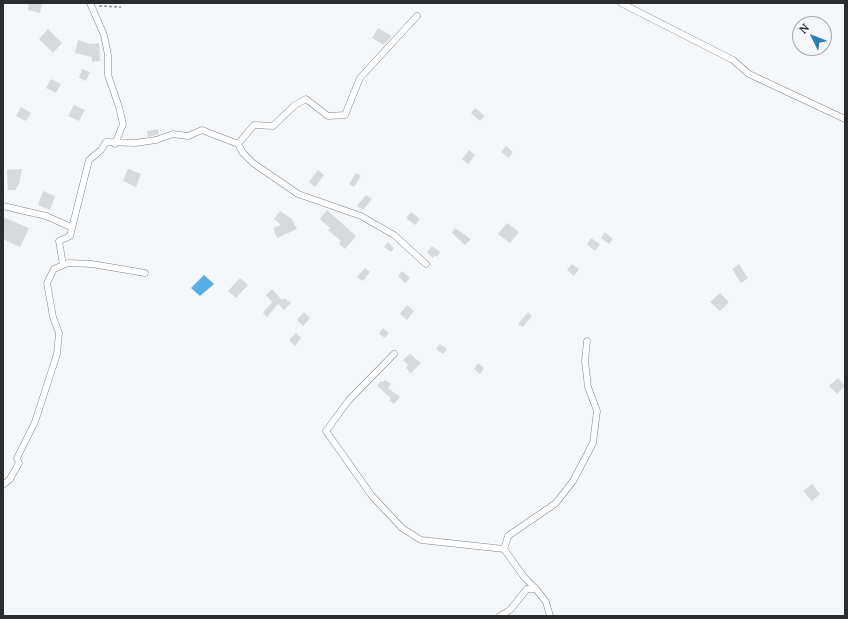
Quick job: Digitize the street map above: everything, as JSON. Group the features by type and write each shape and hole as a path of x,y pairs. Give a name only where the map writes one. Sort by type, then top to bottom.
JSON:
{"street":[{"path":"621,3 733,60 749,74 845,119"},
{"path":"91,5 104,36 108,55 108,76 118,102 123,124 115,144"},
{"path":"238,144 254,125 273,126 295,105 306,99 328,116 345,115 360,78 417,16"},
{"path":"63,265 59,241 70,236 88,160 101,150 106,142 115,144 156,140 173,134 188,136 202,130 238,144 243,153 253,163 298,194 361,216 394,234 426,264"},
{"path":"3,206 46,216 71,227"},
{"path":"3,485 10,478 19,463 17,458 36,422 57,354 59,333 53,317 47,283 54,269 68,263 92,264 145,273"},
{"path":"504,549 508,536 556,503 573,481 593,443 597,411 588,387 585,361 587,341"},
{"path":"394,354 349,400 326,431 372,496 402,528 421,540 504,549 524,577 546,602 550,616"},
{"path":"500,616 510,610 527,589 536,589"}],"path":[{"path":"91,5 120,7"}],"water":[{"path":"204,275 214,284 200,296 191,288"}],"building":[{"path":"29,3 42,3 40,13 28,10"},
{"path":"378,28 392,36 384,45 372,38"},
{"path":"48,29 62,43 53,53 39,39"},
{"path":"78,40 90,44 99,43 100,61 92,62 92,57 75,53"},
{"path":"82,69 90,72 86,81 79,78"},
{"path":"51,79 61,84 56,93 46,88"},
{"path":"74,105 85,110 79,121 68,116"},
{"path":"21,107 31,113 26,121 16,116"},
{"path":"475,108 485,116 480,121 471,113"},
{"path":"158,129 159,134 148,137 147,131"},
{"path":"506,146 513,152 509,158 501,152"},
{"path":"469,150 475,155 468,164 462,159"},
{"path":"22,169 19,184 15,190 8,190 7,170"},
{"path":"128,169 141,174 136,187 123,181"},
{"path":"318,170 324,175 315,187 309,182"},
{"path":"356,173 361,176 354,187 349,184"},
{"path":"43,191 55,196 50,210 38,205"},
{"path":"366,195 372,199 363,210 357,206"},
{"path":"327,210 356,236 345,249 339,244 341,241 328,230 330,228 320,219"},
{"path":"280,211 292,219 297,229 277,238 273,228 281,225 274,219"},
{"path":"411,212 420,219 415,225 406,218"},
{"path":"3,217 29,228 20,247 3,239"},
{"path":"507,223 519,232 510,243 498,234"},
{"path":"455,228 471,239 465,245 452,233"},
{"path":"605,232 613,239 609,244 601,238"},
{"path":"591,238 600,244 595,251 587,244"},
{"path":"388,242 394,248 391,252 384,247"},
{"path":"432,246 440,252 437,257 435,255 433,258 427,252"},
{"path":"572,264 579,269 574,276 567,270"},
{"path":"739,264 748,278 741,283 732,269"},
{"path":"365,268 370,272 363,281 357,277"},
{"path":"402,271 410,278 405,283 398,276"},
{"path":"240,278 248,285 236,298 228,291"},
{"path":"272,289 282,300 284,298 291,303 284,310 278,304 267,317 263,313 272,302 266,295"},
{"path":"720,293 729,302 720,311 710,302"},
{"path":"407,305 414,311 407,320 400,314"},
{"path":"304,312 310,318 303,326 297,320"},
{"path":"528,312 532,316 523,327 518,324"},
{"path":"383,328 389,333 385,338 379,334"},
{"path":"296,333 301,338 295,346 289,340"},
{"path":"440,344 447,349 443,354 436,349"},
{"path":"410,354 421,363 411,373 406,368 408,365 403,360"},
{"path":"478,363 484,368 480,374 474,369"},
{"path":"838,378 845,386 837,394 829,386"},
{"path":"385,380 391,384 388,388 400,397 394,404 389,400 391,398 377,386 381,381 383,382"},
{"path":"812,484 820,494 812,501 803,491"}]}
